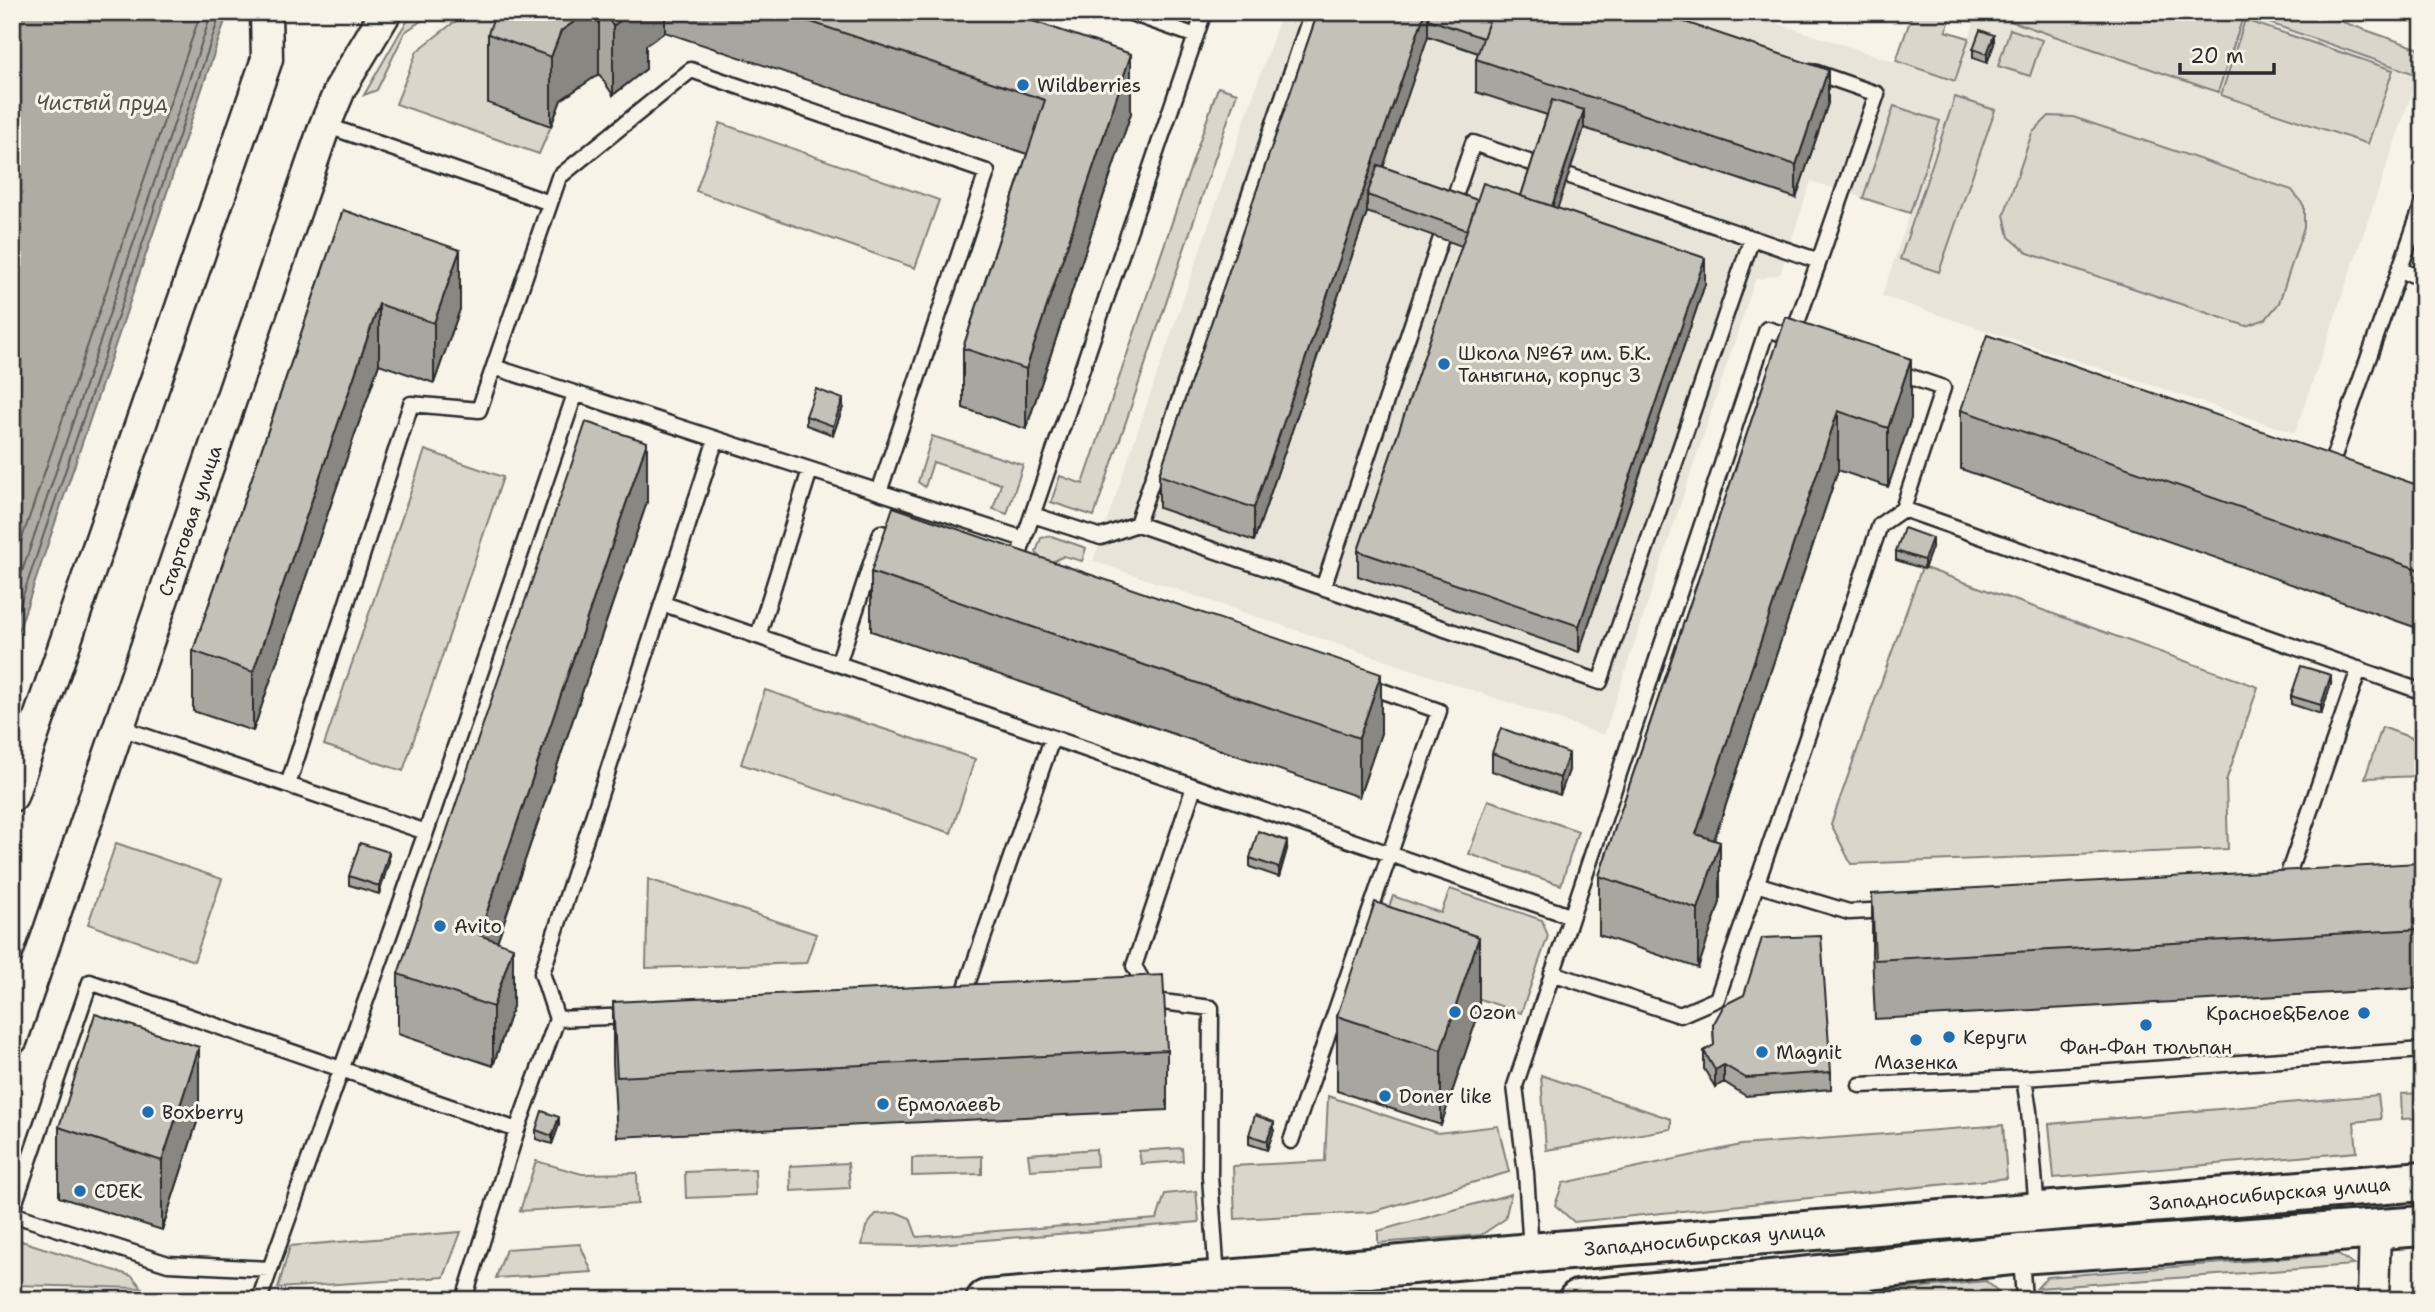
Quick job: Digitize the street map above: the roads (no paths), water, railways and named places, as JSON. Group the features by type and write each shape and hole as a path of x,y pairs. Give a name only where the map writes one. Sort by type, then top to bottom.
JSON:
{"main road":[{"name":"Западносибирская улица","path":"986,1300 2423,1181"},
{"path":"1578,1300 2021,1254 2423,1226"}],"street":[{"path":"12,796 267,58 266,12"},
{"name":"Стартовая улица","path":"12,1039 325,125 352,67 386,12"},
{"path":"2373,1300 2375,1230"}],"lane":[{"path":"1128,12 1196,36"},
{"path":"1000,571 1022,567 1024,539 1204,12"},
{"path":"1137,524 1312,12"},
{"path":"1531,1253 1526,1173 1515,1086 1767,329 1798,339 1819,261 1877,94 1792,65"},
{"path":"288,785 411,404 479,410 559,177 691,70 988,172 879,492"},
{"path":"325,125 550,203"},
{"path":"1324,588 1473,143 1819,261"},
{"path":"2326,480 2423,203"},
{"path":"1033,515 1101,537 1137,524 1600,682 1752,238"},
{"path":"2399,270 2423,278"},
{"path":"1552,973 1680,1015 1717,999 1880,525 1903,509 1943,388 1878,366"},
{"path":"494,367 1024,539"},
{"path":"259,1300 426,832 575,394"},
{"path":"466,1300 485,1225 557,1019 541,973 716,439"},
{"path":"758,636 810,470"},
{"path":"1903,509 2423,692"},
{"path":"838,664 881,533 921,545"},
{"path":"664,604 1570,916"},
{"path":"2283,889 2358,669"},
{"path":"1290,1141 1439,711 1349,679"},
{"path":"118,727 426,832"},
{"path":"961,1003 1052,739"},
{"path":"1153,1000 1134,965 1194,787"},
{"path":"1756,884 1849,912 1903,909"},
{"path":"269,1269 168,1264 12,1212 90,982 517,1130"},
{"path":"1128,1000 1153,1000 1211,1008 1210,1176 1217,1280"},
{"path":"557,1019 654,1015"},
{"path":"1860,1085 2423,1051"},
{"path":"2024,1077 2037,1211"},
{"path":"2021,1254 2024,1300"}],"water":[{"name":"Чистый пруд","path":"12,12 228,12 12,650"}],"place":[{"name":"Wildberries","path":"1023,85"},
{"name":"Школа №67 им. Б.К. Таныгина, корпус 3","path":"1444,364"},
{"name":"Avito","path":"440,926"},
{"name":"Ozon","path":"1455,1012"},
{"name":"Красное&Белое","path":"2364,1013"},
{"name":"Фан-Фан тюльпан","path":"2146,1025"},
{"name":"Керуги","path":"1949,1037"},
{"name":"Мазенка","path":"1916,1040"},
{"name":"Magnit","path":"1762,1052"},
{"name":"Doner like","path":"1385,1096"},
{"name":"ЕрмолаевЪ","path":"883,1104"},
{"name":"Boxberry","path":"148,1112"},
{"name":"CDEK","path":"80,1191"}]}
